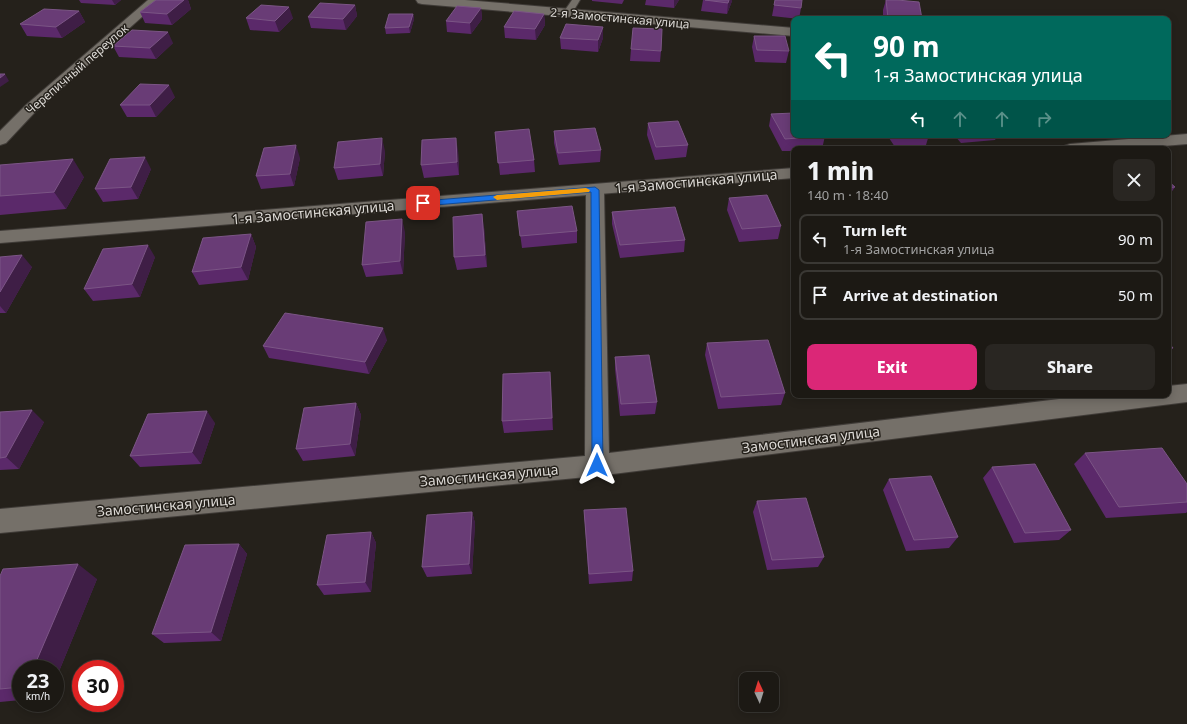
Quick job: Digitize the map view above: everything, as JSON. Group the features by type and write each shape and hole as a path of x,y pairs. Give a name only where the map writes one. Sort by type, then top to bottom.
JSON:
{"street":[{"name":"Черепичный переулок","path":"3,133 155,0"},
{"name":"2-я Замостинская улица","path":"422,0 791,32"},
{"path":"1093,146 1153,138 1187,139"},
{"name":"1-я Замостинская улица","path":"0,237 791,173"},
{"path":"595,190 597,465"},
{"name":"Замостинская улица","path":"1171,395 1187,393"},
{"name":"Замостинская улица","path":"0,521 597,465 1144,398"}],"lane":[{"path":"568,13 576,0"}],"building":[{"path":"156,0 184,0 167,14 140,12"},
{"path":"705,0 729,0 728,3"},
{"path":"775,0 802,0 801,8 774,5"},
{"path":"886,0 919,2 921,16 888,16"},
{"path":"320,3 355,5 343,19 308,17"},
{"path":"261,5 289,7 275,21 246,18"},
{"path":"457,6 481,8 470,23 446,21"},
{"path":"44,9 79,11 56,27 20,24"},
{"path":"514,11 544,14 535,29 504,27"},
{"path":"389,14 413,14 409,27 385,28"},
{"path":"566,24 603,27 598,40 560,38"},
{"path":"633,28 662,29 661,51 631,49"},
{"path":"132,30 168,32 150,48 113,46"},
{"path":"754,36 785,36 789,51 757,50"},
{"path":"140,84 169,85 150,105 120,105"},
{"path":"791,113 791,138 798,138 785,139 771,114"},
{"path":"678,121 688,145 656,147 648,123"},
{"path":"595,128 601,150 558,153 554,131"},
{"path":"529,129 534,160 498,163 495,132"},
{"path":"382,138 380,164 334,168 338,142"},
{"path":"456,138 457,162 421,165 422,140"},
{"path":"296,145 290,174 256,176 264,148"},
{"path":"145,157 131,187 95,189 110,159"},
{"path":"73,159 54,192 0,196 0,165"},
{"path":"767,195 781,226 742,229 729,198"},
{"path":"572,206 577,231 520,236 517,211"},
{"path":"675,207 685,240 620,245 612,212"},
{"path":"482,214 485,255 454,257 453,217"},
{"path":"402,219 400,261 362,265 366,222"},
{"path":"251,234 241,267 192,272 203,238"},
{"path":"148,245 132,284 84,289 103,249"},
{"path":"22,255 0,292 0,257"},
{"path":"285,313 383,328 365,362 263,346"},
{"path":"768,340 785,393 721,397 707,343"},
{"path":"649,355 657,402 621,404 615,357"},
{"path":"550,372 552,418 502,421 503,374"},
{"path":"356,403 350,444 296,449 304,408"},
{"path":"32,410 6,457 0,458 0,412"},
{"path":"207,411 192,452 130,456 148,414"},
{"path":"1162,448 1187,484 1187,502 1119,507 1085,453"},
{"path":"1035,464 1071,530 1025,533 992,467"},
{"path":"931,476 958,537 914,540 889,479"},
{"path":"806,498 824,557 772,560 757,501"},
{"path":"626,508 633,571 589,574 584,510"},
{"path":"472,512 469,564 422,567 427,515"},
{"path":"371,532 365,582 317,585 327,535"},
{"path":"239,544 211,632 152,634 185,545"},
{"path":"78,564 37,660 12,660 12,688 0,689 0,576 3,569"}],"slow traffic":[{"path":"497,197 586,190"}],"route":[{"path":"423,203 595,190 597,465"}]}
